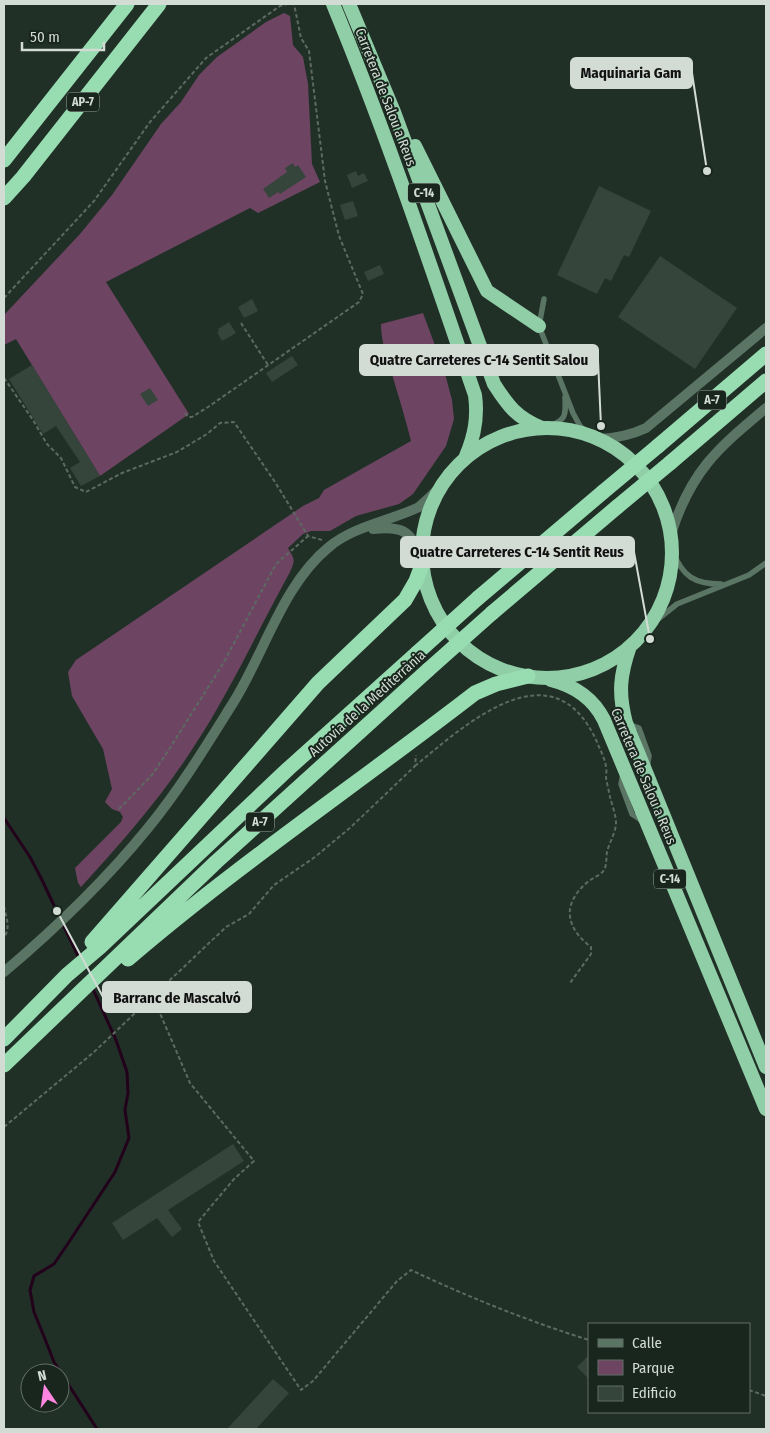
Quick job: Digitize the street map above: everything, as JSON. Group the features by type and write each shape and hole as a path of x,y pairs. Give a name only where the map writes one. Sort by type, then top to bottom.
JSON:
{"highway":[{"name":"AP-7","path":"4,160 127,4"},
{"name":"AP-7","path":"4,198 146,23 159,4"},
{"name":"Carretera de Salou a Reus","path":"333,4 400,178 475,395 477,409 476,427 465,458"},
{"name":"C-14","path":"349,4 394,112 494,384 516,414 530,422 545,427 576,431 595,437 630,458 642,471 661,500 671,534 671,572 666,592 658,611 647,628 630,646 611,660 590,670 567,676 536,677 508,672 489,664 471,653 456,639 443,623 433,605 426,585 422,560 422,537 432,501 442,485 465,458 482,445 501,436 521,430 545,427"},
{"path":"394,112 413,141 487,291 539,326"},
{"name":"Autovia de la Mediterrània","path":"4,1039 98,942 478,598 766,354"},
{"name":"Autovia de la Mediterrània","path":"4,1065 91,985 216,862 428,670 492,613 766,381"},
{"path":"98,942 318,683 404,600 416,581 422,560"},
{"name":"Carretera de Salou a Reus","path":"630,646 620,682 622,708 626,723 766,1067"},
{"name":"Carretera de Salou a Reus","path":"536,677 578,690 592,702 604,720 766,1109"},
{"path":"91,985 124,963 170,923 279,839 475,693 496,684 536,677"}],"street":[{"path":"595,437 621,437 634,434 646,428 766,328"},
{"path":"671,534 678,511 687,492 705,464 720,448 766,408"},
{"path":"4,972 40,942 88,896 148,828 186,776 234,701 286,600 311,565 330,546 357,531 419,507 442,485"},
{"path":"357,531 389,527 398,528 411,536 422,560"}],"lane":[{"path":"544,299 539,326 580,426 595,437"},
{"path":"545,427 562,420 566,415 565,390"},
{"path":"672,552 680,568 695,581 705,584 726,584"},
{"path":"647,628 677,604 749,576 766,563"}],"path":[{"path":"4,298 94,201 150,122 206,58 280,6 287,4"},
{"path":"185,413 192,417 359,302 363,294 339,236 325,181 309,51 301,38 294,4"},
{"path":"241,323 268,365"},
{"path":"4,378 47,444 61,458 75,488 86,492 122,473 177,452 207,434 220,423 234,422 270,474 308,536 321,539 330,546"},
{"path":"118,809 152,775 170,748 224,662 276,564 308,536"},
{"path":"4,1127 94,1052 226,927 249,914 274,886 315,857 351,827 415,766 477,717 511,700 531,696 548,697 562,701 572,707 584,719 592,731 606,767 606,779 616,823 603,872 583,886 572,902 570,912 572,926 578,936 591,947 590,954 570,983"},
{"path":"415,766 416,738"},
{"path":"4,906 8,925 4,937"},
{"path":"144,1006 159,1011 190,1083 254,1160 234,1179 198,1222 214,1261 301,1390 313,1381 397,1281 411,1270 438,1283 545,1326 588,1340"},
{"path":"750,1390 766,1396"}],"green space":[{"path":"284,13 290,16 293,45 303,57 308,84 312,164 320,182 258,213 250,208 106,282 189,414 100,476 16,339 4,345 4,315 80,234 112,195 161,124 181,102 199,75 217,57 266,22"},
{"path":"423,313 444,370 452,400 454,419 446,446 413,494 399,504 356,516 330,531 311,531 303,534 288,548 294,559 290,572 232,683 206,727 181,767 154,802 126,837 81,887 78,883 75,868 121,822 123,817 120,812 112,809 105,802 112,789 103,749 72,696 68,672 76,660 303,506 319,498 324,490 411,441 384,346 381,324"}],"building":[{"path":"293,163 295,167 298,165 306,177 280,194 278,192 269,198 263,189 287,172 285,168"},
{"path":"356,171 358,176 364,173 368,181 352,188 347,175"},
{"path":"599,186 651,211 629,257 624,255 611,281 605,278 597,294 557,275"},
{"path":"353,201 358,216 345,220 340,205"},
{"path":"660,256 737,308 695,369 618,317"},
{"path":"380,265 384,274 368,281 364,272"},
{"path":"252,299 258,311 244,318 238,307"},
{"path":"229,322 236,333 222,341 217,332 219,331 218,329"},
{"path":"292,356 298,365 272,382 266,373"},
{"path":"32,365 100,476 81,486 70,468 80,462 56,426 43,434 9,379"},
{"path":"150,388 158,400 148,406 140,394"},
{"path":"233,1144 244,1161 168,1210 182,1229 172,1237 157,1218 123,1240 112,1223"},
{"path":"588,1356 588,1378 577,1367"},
{"path":"273,1379 289,1393 256,1429 227,1429"}],"waterway":[{"path":"4,818 30,857 79,958"},
{"path":"92,987 116,1040 127,1072 128,1093 125,1110 129,1138 115,1172 54,1264 34,1276 30,1290 34,1312 54,1362 97,1429"}],"place":[{"name":"Maquinaria Gam","path":"707,171"},
{"name":"Quatre Carreteres C-14 Sentit Salou","path":"601,426"},
{"name":"Quatre Carreteres C-14 Sentit Reus","path":"650,639"},
{"name":"Barranc de Mascalvó","path":"57,911"}]}
